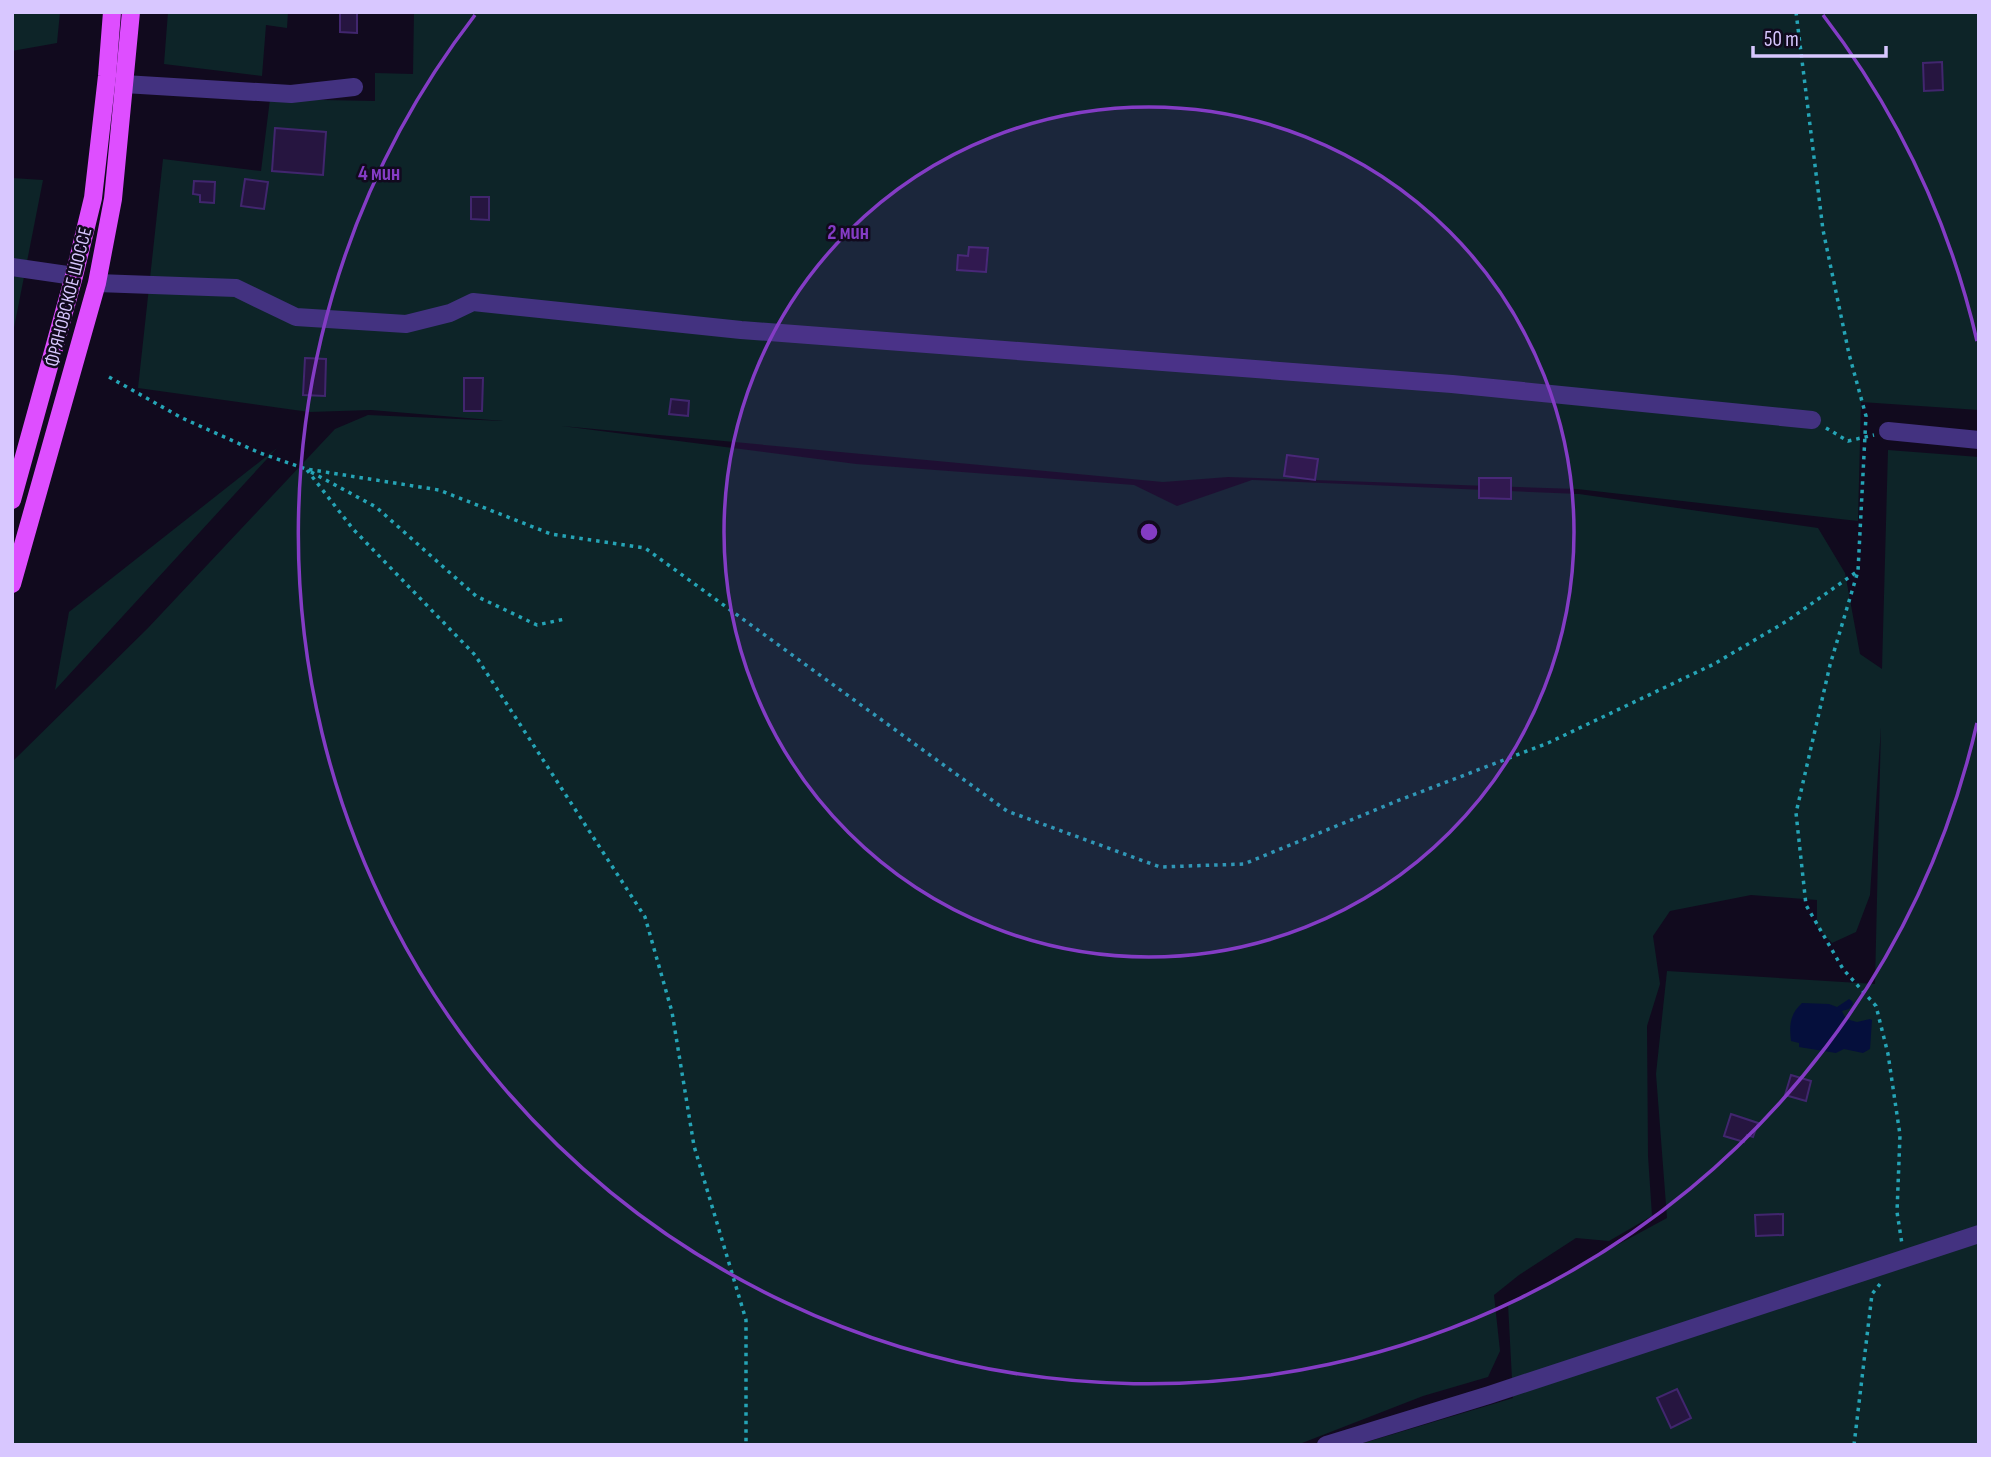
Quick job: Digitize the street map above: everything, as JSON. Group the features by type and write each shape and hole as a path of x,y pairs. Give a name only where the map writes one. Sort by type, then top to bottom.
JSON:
{"main road":[{"name":"ФРЯНОВСКОЕ ШОССЕ","path":"12,500 93,198 107,76 111,12"},
{"name":"ФРЯНОВСКОЕ ШОССЕ","path":"12,584 97,283 113,199 131,12"}],"street":[{"path":"124,84 291,93 354,87"},
{"path":"12,267 74,276"},
{"path":"97,283 236,288 296,317 406,324 450,313 473,302 741,330 1452,384 1812,420"},
{"path":"1888,432 1979,440"},
{"path":"1326,1445 1489,1395 1979,1234"}],"path":[{"path":"1796,12 1824,230 1849,354 1866,416 1858,571 1830,665 1796,813 1807,905 1843,969 1876,1006 1888,1054 1900,1135 1897,1212 1904,1259 1872,1294 1854,1445"},
{"path":"109,377 182,418 260,453 306,469 376,507 477,596 537,625 565,619"},
{"path":"1812,420 1847,441 1888,432"},
{"path":"306,469 439,490 551,534 645,548 1007,811 1160,867 1244,864 1548,743 1714,664 1787,621 1858,571"},
{"path":"306,469 353,529 475,655 645,917 672,1012 694,1146 746,1320 746,1445"}],"green space":[{"path":"12,12 60,12 57,43 12,51"},
{"path":"168,12 288,12 287,28 266,25 262,76 164,64"},
{"path":"414,12 1979,12 1979,410 1861,402 1858,521 1577,489 1228,477 1163,482 562,426 856,464 1134,485 1177,506 1252,480 1579,494 1818,528 1845,573 1860,654 1882,669 1888,450 1979,457 1979,1445 1357,1445 1513,1398 1508,1304 1667,1218 1656,1074 1667,971 1875,984 1881,727 1870,895 1856,932 1832,943 1817,927 1817,900 1751,895 1670,911 1653,936 1660,984 1647,1026 1648,1156 1652,1216 1609,1241 1576,1238 1519,1275 1494,1295 1500,1351 1488,1377 1423,1396 1297,1445 12,1445 12,762 148,628 335,429 368,415 503,421 371,410 309,412 138,388 163,159 261,171 270,99 375,101 375,73 413,74"},
{"path":"12,178 43,180 12,338"},
{"path":"277,448 55,690 69,612"}],"shaded area":[{"path":"1849,999 1853,1004 1842,1011 1846,1019 1857,1022 1872,1020 1870,1049 1863,1053 1844,1049 1836,1053 1799,1047 1799,1043 1791,1041 1791,1020 1802,1003 1837,1007"}],"building":[{"path":"340,12 357,12 357,33 340,32"},
{"path":"1942,62 1943,90 1924,91 1923,63"},
{"path":"275,128 326,132 323,175 272,171"},
{"path":"245,179 268,182 264,209 241,206"},
{"path":"194,181 215,182 214,203 200,202 200,195 193,194"},
{"path":"471,197 489,197 489,220 471,219"},
{"path":"969,247 988,248 986,272 957,270 958,255 968,256"},
{"path":"305,358 326,359 325,396 303,395"},
{"path":"464,378 483,378 482,411 464,411"},
{"path":"671,399 689,401 688,416 669,414"},
{"path":"1287,455 1318,459 1315,480 1284,476"},
{"path":"1479,478 1511,478 1511,499 1479,498"},
{"path":"1791,1075 1811,1081 1806,1101 1785,1095"},
{"path":"1731,1114 1758,1123 1753,1137 1747,1135 1744,1142 1724,1136"},
{"path":"1783,1214 1783,1235 1756,1236 1755,1215"},
{"path":"1677,1389 1691,1418 1671,1428 1657,1398"}]}
